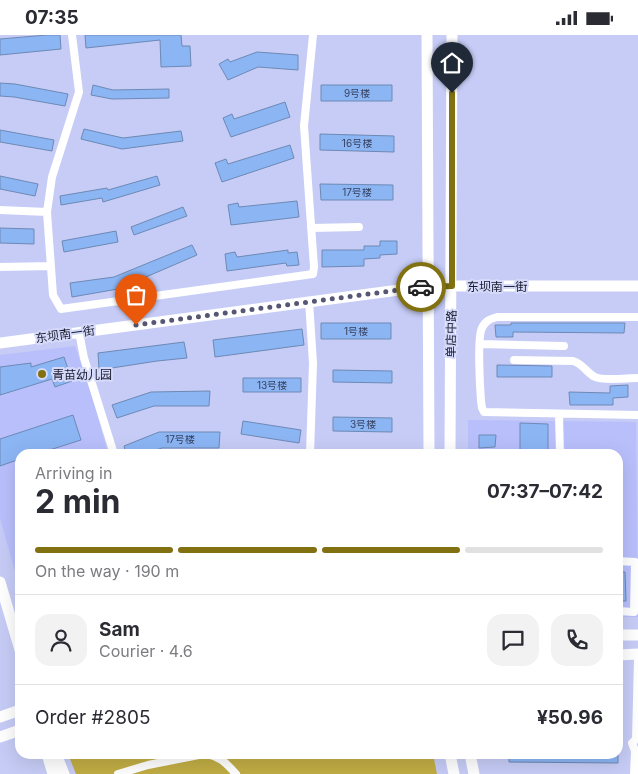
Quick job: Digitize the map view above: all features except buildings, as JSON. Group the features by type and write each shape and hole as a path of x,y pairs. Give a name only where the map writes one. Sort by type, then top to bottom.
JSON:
{"street":[{"path":"72,35 79,92 52,177 47,212 53,295 61,309 313,274 312,228 304,126 313,35"},
{"name":"单店中路","path":"427,35 429,449"},
{"name":"单店中路","path":"450,449 452,35"},
{"path":"0,210 47,212"},
{"path":"312,228 359,227"},
{"path":"0,267 51,266"},
{"name":"东坝南一街","path":"0,343 429,286 638,287"},
{"path":"309,301 314,363 310,449"},
{"path":"638,317 497,317 489,319 482,328 480,344 480,401 484,412 638,415"},
{"path":"79,332 84,358 112,449"},
{"path":"480,344 564,346"},
{"path":"514,360 573,361 579,363 589,373 598,378 638,378"},
{"path":"559,414 560,449"},
{"path":"623,561 635,561 636,612 623,611"},
{"path":"0,584 15,634"},
{"path":"623,635 638,635"},
{"path":"623,655 638,656 636,739 632,743 635,751 634,774"},
{"path":"0,717 15,711"},
{"path":"0,737 15,732"},
{"path":"48,759 53,774"},
{"path":"58,759 64,774"},
{"path":"118,774 178,759"},
{"path":"222,759 236,774"},
{"path":"451,759 454,774"},
{"path":"471,759 474,774"}],"shaded area":[{"path":"75,346 91,392 107,449 15,449 15,571 0,518 0,355"},
{"path":"468,420 636,422 638,617 623,617 623,449 468,449"},
{"path":"70,759 434,759 437,774 76,774"}],"way so far":[{"path":"136,325 421,287"}],"place":[{"name":"青苗幼儿园","path":"42,374"}],"route":[{"path":"421,287 452,286 452,93"}]}
